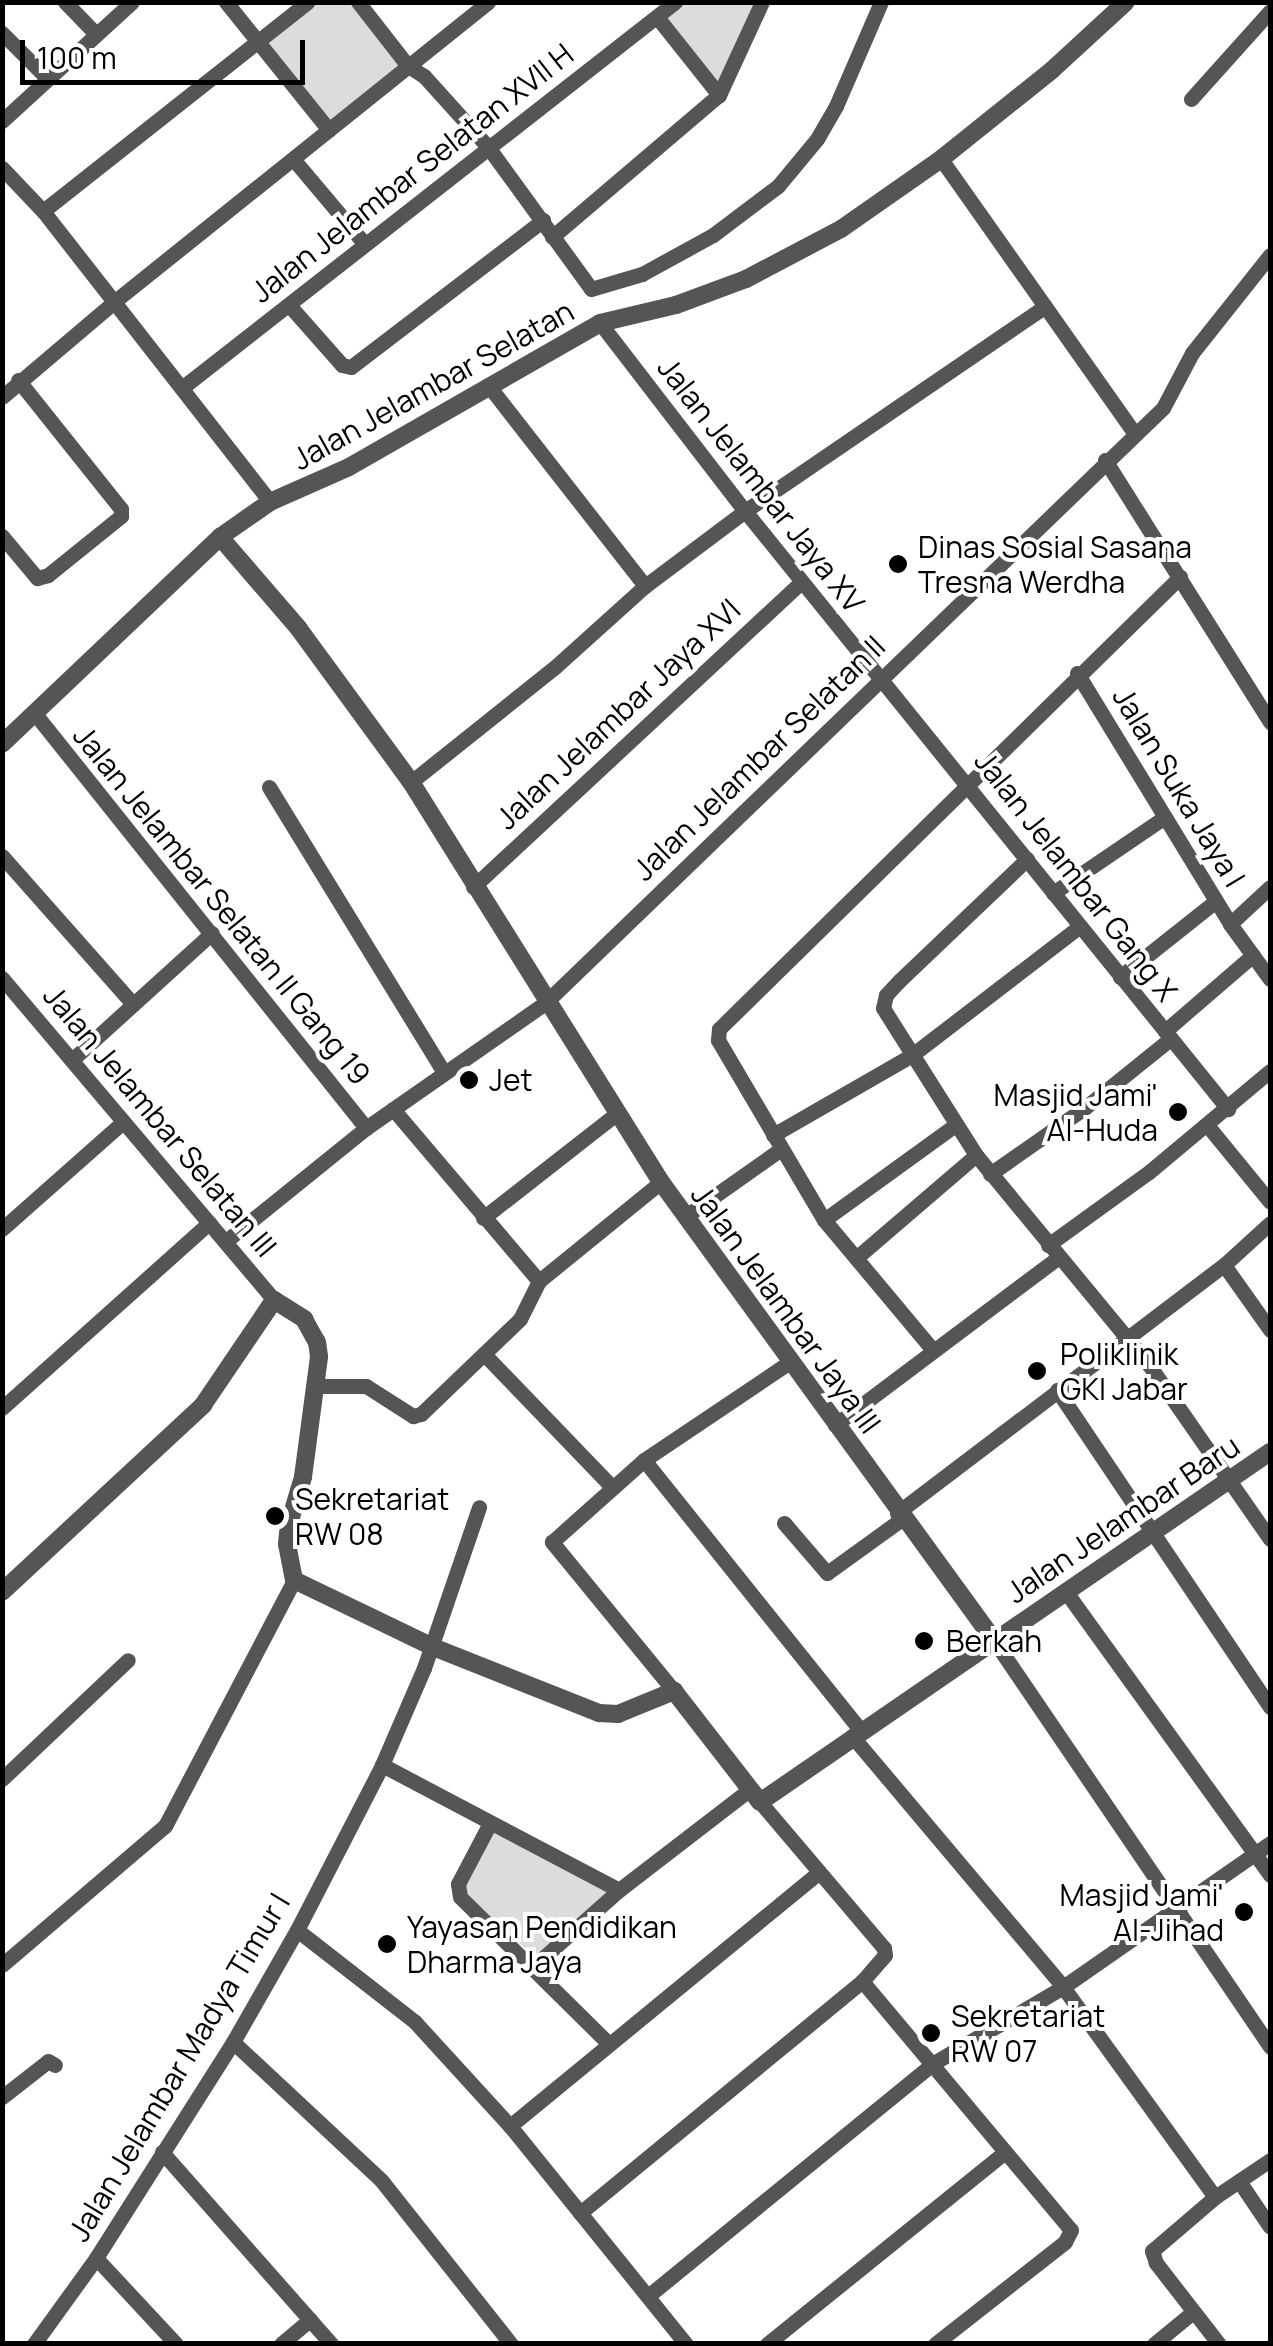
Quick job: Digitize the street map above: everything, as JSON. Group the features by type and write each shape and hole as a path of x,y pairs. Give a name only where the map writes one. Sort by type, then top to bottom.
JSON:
{"street":[{"path":"66,2 93,31"},
{"path":"2,121 93,31 132,2"},
{"path":"226,2 329,130"},
{"path":"43,211 308,2"},
{"path":"358,2 408,66 424,76 488,147 592,289 642,274 713,235 778,186 817,140 881,2"},
{"path":"2,397 114,301 488,2"},
{"name":"Jalan Jelambar Selatan XVII H","path":"182,387 675,2"},
{"path":"552,237 718,95 762,2"},
{"name":"Jalan Jelambar Selatan","path":"2,744 36,716 220,538 270,502 348,467 600,323 676,306 746,279 841,229 941,159 1052,70 1126,2"},
{"path":"1190,98 1270,12"},
{"path":"657,17 718,95"},
{"path":"2,32 46,78"},
{"path":"941,159 1134,433"},
{"path":"294,160 364,243"},
{"path":"2,168 43,211 270,502"},
{"path":"288,304 342,365 351,367 543,220"},
{"name":"Jalan Jelambar Selatan II","path":"226,1241 366,1128 546,1003 1168,403 1192,353 1270,254"},
{"path":"411,782 555,668 646,586 745,512 1045,306"},
{"name":"Jalan Jelambar Jaya XV","path":"600,323 745,512 881,679"},
{"path":"2,536 37,578 48,575 121,516 121,509 18,380"},
{"path":"488,385 646,586"},
{"path":"1105,460 1270,722"},
{"name":"Jalan Jelambar Jaya III","path":"220,538 300,629 411,782 660,1182 899,1516 993,1639"},
{"path":"932,1349 824,1220 718,1040 719,1029 1077,673 1180,577"},
{"name":"Jalan Jelambar Jaya XVI","path":"473,887 801,582"},
{"name":"Jalan Suka Jaya I","path":"1077,673 1230,924 1270,979"},
{"name":"Jalan Jelambar Gang X","path":"881,679 1228,1109"},
{"name":"Jalan Jelambar Selatan II Gang 19","path":"36,716 366,1128"},
{"path":"269,787 444,1073"},
{"path":"1053,893 1165,817"},
{"path":"2,856 132,1003"},
{"path":"1027,859 886,994 884,1008 976,1155 1127,1338 1270,1539"},
{"path":"1230,924 1270,888"},
{"path":"1120,977 1216,901"},
{"path":"686,1216 777,1142 912,1055 1079,926"},
{"path":"74,1058 212,933"},
{"path":"990,1174 1087,1106 1253,955"},
{"name":"Jalan Jelambar Selatan III","path":"2,978 74,1058 123,1122 274,1300"},
{"path":"835,1425 1270,1072"},
{"path":"392,1110 539,1281"},
{"path":"482,1218 615,1115"},
{"path":"2,1229 123,1122"},
{"path":"824,1220 955,1125"},
{"path":"1207,1125 1270,1202"},
{"path":"856,1258 976,1155"},
{"path":"316,1386 366,1386 417,1416 520,1319 539,1281 660,1182"},
{"path":"2,1408 209,1223"},
{"path":"784,1524 827,1573 1056,1390 1224,1265 1270,1224"},
{"path":"1224,1265 1270,1330"},
{"path":"2,1592 203,1406 274,1300 304,1319 317,1342 316,1386 287,1544 294,1580 166,1826 2,1966"},
{"path":"484,1354 612,1487"},
{"path":"580,2213 862,1980 885,1951 555,1550 556,1535 644,1460 790,1362"},
{"path":"1056,1390 1270,1707"},
{"name":"Jalan Jelambar Baru","path":"755,1795 856,1733 1270,1452"},
{"path":"644,1460 856,1733 1062,1987 1214,2197"},
{"name":"Jalan Jelambar Madya Timur I","path":"34,2344 96,2258 233,2042 297,1930 382,1765 433,1647 479,1507"},
{"path":"294,1580 433,1647 607,1716 674,1691"},
{"path":"1066,1592 1270,1875"},
{"path":"993,1639 1270,2047"},
{"path":"2,1779 128,1660"},
{"path":"382,1765 618,1890"},
{"path":"534,1966 618,1890 755,1795"},
{"path":"490,1822 458,1890 462,1902 534,1966 608,2043"},
{"path":"648,2296 932,2064 1062,1987 1270,1843"},
{"path":"510,2126 819,1872"},
{"path":"297,1930 416,2022 510,2126 686,2344"},
{"path":"862,1980 1071,2230 1065,2242 936,2344"},
{"path":"233,2042 381,2180 512,2344"},
{"path":"2,2097 48,2061 54,2065"},
{"path":"162,2152 331,2344"},
{"path":"767,2344 1005,2152"},
{"path":"1211,2341 1156,2264 1152,2256 1155,2246 1214,2197 1270,2160"},
{"path":"1239,2181 1270,2228"},
{"path":"96,2258 176,2344"},
{"path":"1154,2344 1193,2312"},
{"path":"281,2344 310,2320"}],"shaded area":[{"path":"308,3 358,3 408,66 329,130 255,42"},
{"path":"678,3 762,3 718,89 662,15"},
{"path":"495,1826 608,1891 536,1957 457,1891"}],"place":[{"name":"Dinas Sosial Sasana Tresna Werdha","path":"898,564"},
{"name":"Jet","path":"469,1080"},
{"name":"Masjid Jami' Al-Huda","path":"1178,1112"},
{"name":"Poliklinik GKI Jabar","path":"1037,1371"},
{"name":"Sekretariat RW 08","path":"275,1516"},
{"name":"Berkah","path":"924,1641"},
{"name":"Masjid Jami' Al-Jihad","path":"1244,1912"},
{"name":"Yayasan Pendidikan Dharma Jaya","path":"387,1944"},
{"name":"Sekretariat RW 07","path":"931,2033"}]}
